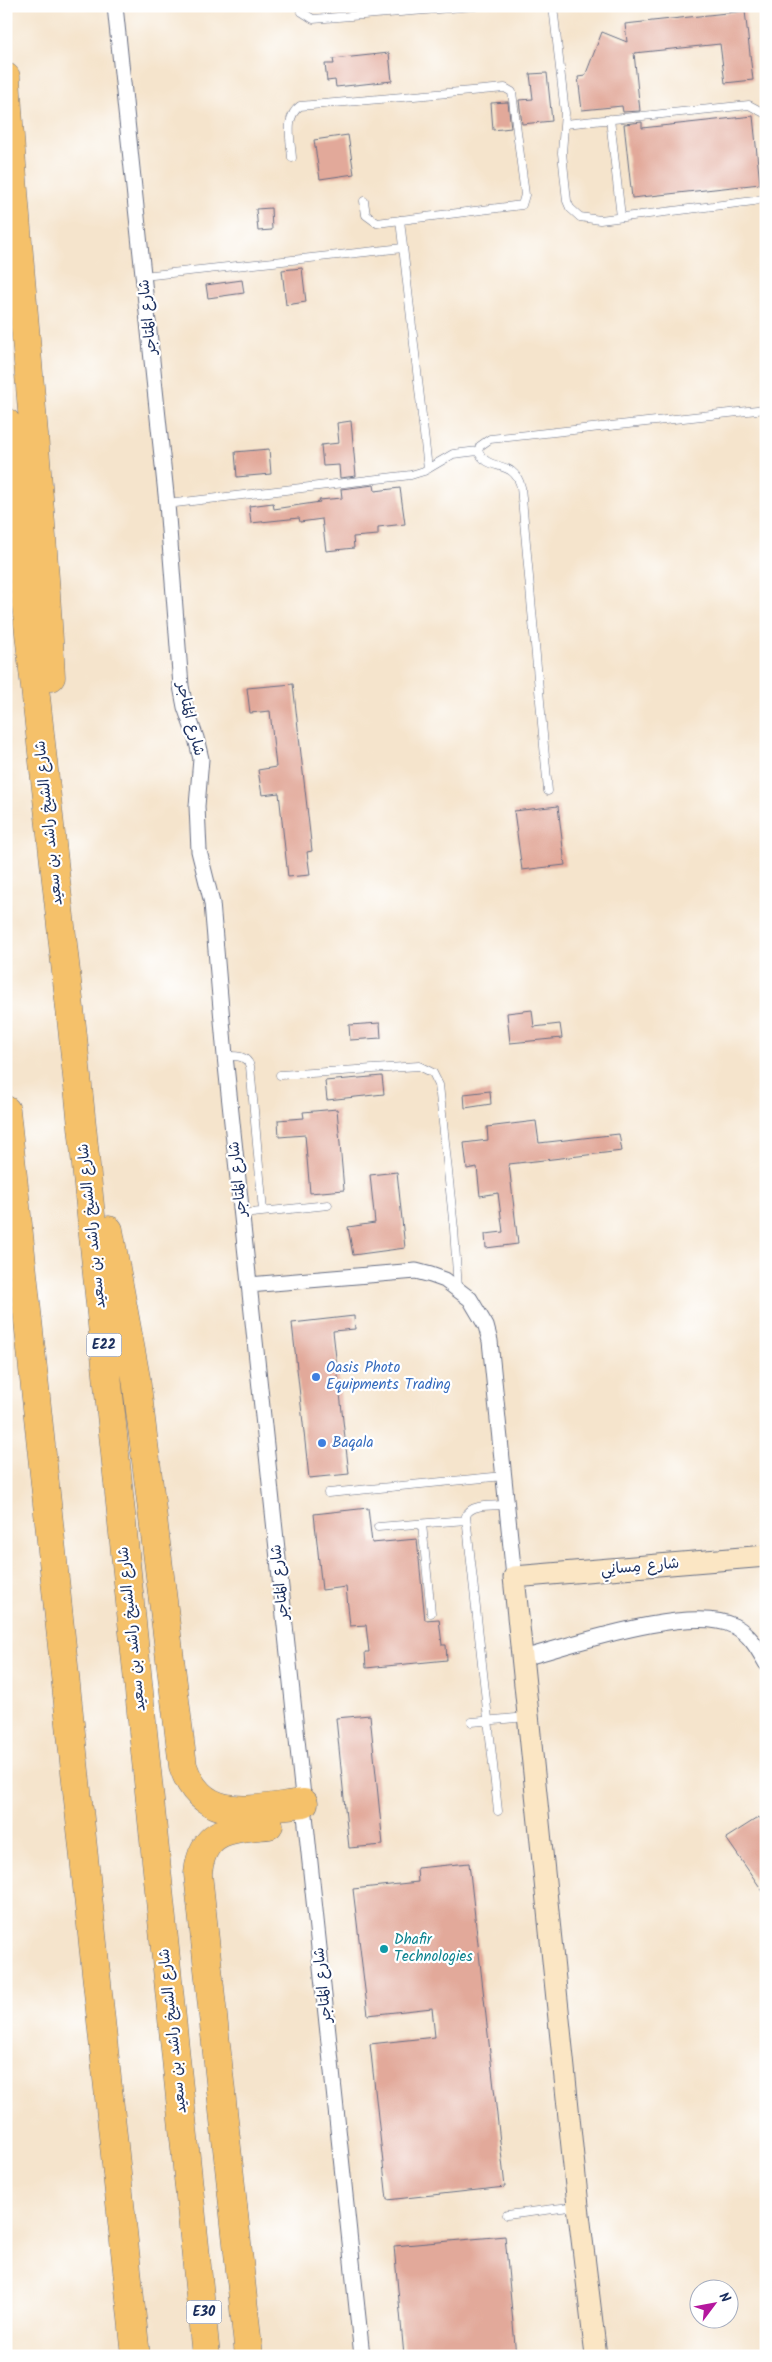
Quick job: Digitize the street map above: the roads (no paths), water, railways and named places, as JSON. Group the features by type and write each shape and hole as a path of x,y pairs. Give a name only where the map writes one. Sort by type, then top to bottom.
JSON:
{"highway":[{"path":"6,77 13,190 45,565 65,974"},
{"name":"شارع الشيخ راشد بن سعيد","path":"6,422 72,1027 197,2268"},
{"path":"72,1027 136,1378 183,1766 189,1782 197,1794 209,1803 222,1808 305,1812"},
{"path":"6,1110 129,2290 134,2356"},
{"path":"6,1292 38,1413"},
{"path":"249,2356 198,1874 200,1858 206,1845 218,1834 305,1812"},
{"name":"E22","path":"197,2268 206,2356"},
{"name":"E30","path":"197,2268 211,2356"}],"street":[{"name":"شارع المُتاجر","path":"115,6 167,504 181,686 201,759 198,806 199,851 212,903 225,1056 362,2356"},
{"path":"249,1284 416,1271 445,1280 458,1288 479,1312 490,1341 578,2206 596,2356"},
{"name":"شارع مِسانِي","path":"514,1577 766,1556"},
{"path":"523,1658 658,1623 698,1619 725,1623 741,1630 756,1645 766,1663"}],"lane":[{"path":"298,6 302,12 313,19 475,6"},
{"path":"553,6 565,124 562,153 566,194 570,208 580,217 586,219 621,217 766,198"},
{"path":"292,158 290,121 292,114 300,106 495,88 509,89 515,100 524,202 518,207 400,220 372,221 366,215 364,201"},
{"path":"565,124 749,105 758,108 766,114"},
{"path":"610,119 621,217"},
{"path":"400,220 428,469"},
{"path":"143,276 403,248"},
{"path":"478,451 480,446 490,439 766,409"},
{"path":"167,504 411,475 428,469 453,454 478,451"},
{"path":"478,451 488,463 503,466 514,472 521,487 548,791"},
{"path":"225,1056 240,1056 247,1060 250,1066 263,1211"},
{"path":"280,1075 419,1066 433,1073 439,1085 458,1288"},
{"path":"242,1214 328,1205"},
{"path":"328,1493 504,1476"},
{"path":"498,1811 466,1520 467,1513 471,1508 507,1505"},
{"path":"378,1527 466,1520"},
{"path":"422,1524 431,1613"},
{"path":"472,1722 529,1716"},
{"path":"507,2215 578,2206"}],"place":[{"name":"Oasis Photo Equipments Trading","path":"316,1377"},
{"name":"Baqala","path":"322,1443"},
{"name":"Dhafir Technologies","path":"384,1949"}]}
